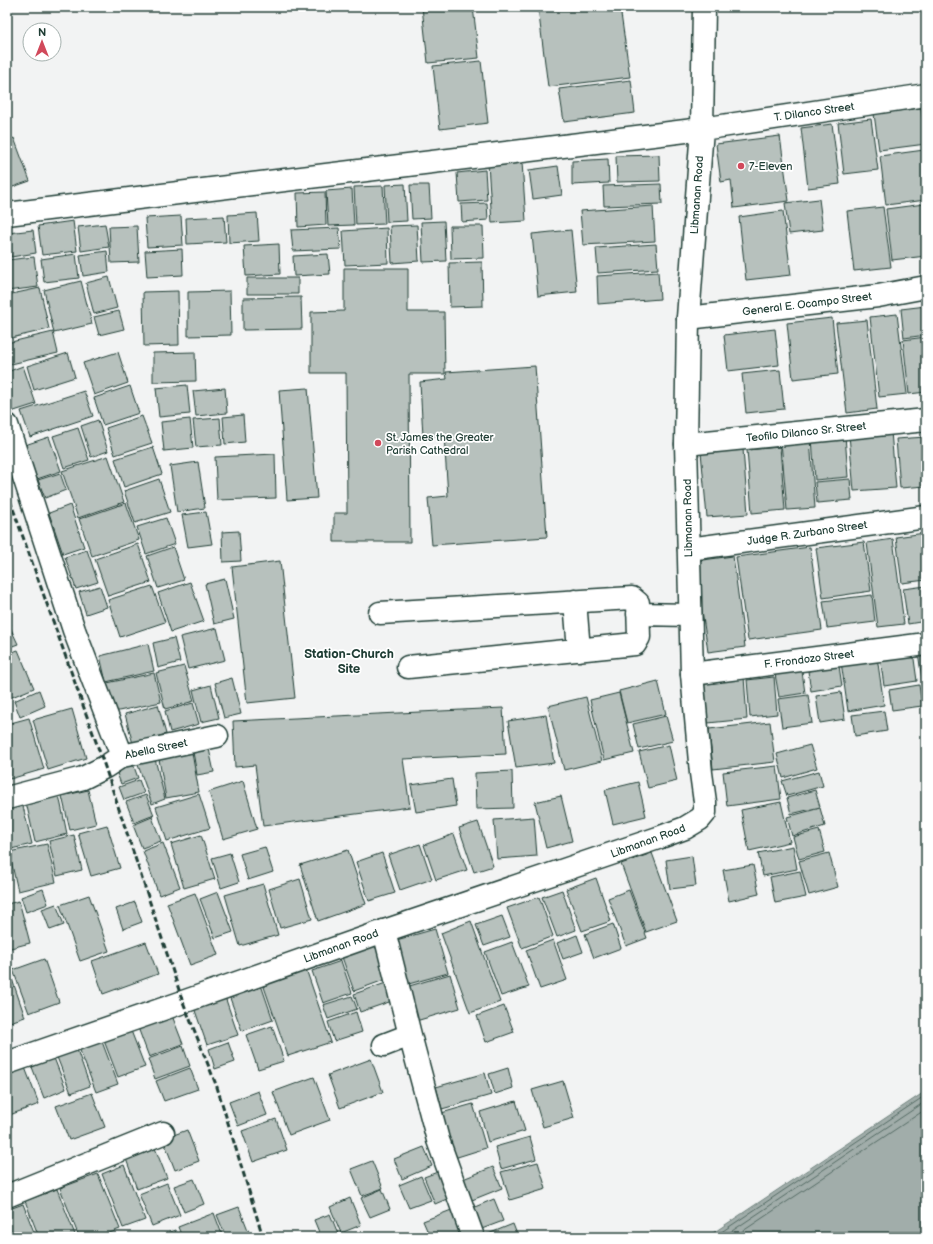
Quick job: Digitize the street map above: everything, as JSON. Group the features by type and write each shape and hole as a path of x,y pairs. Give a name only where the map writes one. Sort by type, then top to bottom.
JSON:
{"street":[{"name":"Libmanan Road","path":"7,1063 384,930 658,838 685,828 700,819 705,813 692,674 686,444 688,318 702,129 704,7"},
{"name":"T. Dilanco Street","path":"7,214 702,129 926,95"},
{"name":"General E. Ocampo Street","path":"688,318 878,296 926,287"},
{"name":"Teofilo Dilanco Sr. Street","path":"686,444 926,420"},
{"path":"7,425 74,630 122,756"},
{"name":"Judge R. Zurbano Street","path":"689,549 926,517"},
{"path":"380,613 632,598 638,602 639,636 635,644 408,667"},
{"path":"575,601 579,650"},
{"path":"638,614 690,615"},
{"name":"F. Frondozo Street","path":"692,674 926,644"},
{"name":"Abella Street","path":"7,798 83,778 122,756 217,736"},
{"path":"384,930 438,1140 473,1237"},
{"path":"384,1045 410,1035"},
{"path":"7,1196 163,1133"}],"water":[{"path":"926,1091 926,1237 707,1237"}],"building":[{"path":"422,7 473,7 479,58 428,63"},
{"path":"538,7 620,7 630,77 548,87"},
{"path":"481,61 488,123 440,129 433,66"},
{"path":"631,80 635,113 564,122 559,89"},
{"path":"921,108 926,144 879,150 874,114"},
{"path":"871,119 878,170 844,174 838,123"},
{"path":"832,124 840,184 808,188 801,128"},
{"path":"780,136 789,201 734,208 731,180 721,182 716,144"},
{"path":"14,138 30,181 7,189 7,141"},
{"path":"924,150 926,169 926,200 886,205 880,156"},
{"path":"659,155 660,181 617,182 616,156"},
{"path":"608,159 609,183 572,185 572,161"},
{"path":"522,162 526,221 492,223 488,164"},
{"path":"558,166 562,195 533,199 529,170"},
{"path":"485,170 487,200 459,202 457,173"},
{"path":"405,184 407,221 387,222 385,185"},
{"path":"661,184 662,204 604,206 603,186"},
{"path":"410,185 429,185 431,218 412,219"},
{"path":"383,186 385,224 356,225 354,187"},
{"path":"352,189 354,225 328,226 326,191"},
{"path":"325,192 326,225 298,227 297,193"},
{"path":"819,199 823,230 789,234 785,203"},
{"path":"487,203 488,220 462,222 461,204"},
{"path":"924,204 926,217 926,256 892,260 886,209"},
{"path":"653,206 655,241 583,245 580,211"},
{"path":"883,207 891,267 854,271 847,211"},
{"path":"783,211 791,275 746,280 739,217"},
{"path":"257,213 259,241 229,243 228,215"},
{"path":"181,216 183,245 147,247 145,218"},
{"path":"224,216 226,242 187,244 186,218"},
{"path":"73,221 77,251 42,255 38,226"},
{"path":"444,221 446,261 423,262 421,222"},
{"path":"105,224 109,247 81,251 78,227"},
{"path":"417,225 419,261 392,263 390,226"},
{"path":"137,226 139,262 111,263 109,227"},
{"path":"450,226 483,226 484,258 451,259"},
{"path":"339,228 341,249 293,251 291,230"},
{"path":"387,228 388,263 345,265 343,231"},
{"path":"33,230 36,253 11,257 8,233"},
{"path":"571,230 577,292 538,296 532,234"},
{"path":"279,244 280,274 246,276 244,246"},
{"path":"656,244 658,269 598,273 596,248"},
{"path":"182,249 183,275 147,277 145,251"},
{"path":"107,251 109,272 83,276 80,255"},
{"path":"76,254 79,278 44,282 41,259"},
{"path":"328,254 330,274 294,276 293,256"},
{"path":"34,257 38,287 7,291 7,260"},
{"path":"482,262 483,306 450,307 449,263"},
{"name":"St. James the Greater Parish Cathedral","path":"344,268 408,268 408,312 444,312 445,374 409,374 410,542 334,542 334,513 347,513 346,373 311,373 311,312 344,311"},
{"path":"658,272 660,299 598,304 597,276"},
{"path":"109,277 117,308 94,314 86,283"},
{"path":"247,278 298,278 298,294 247,294"},
{"path":"81,281 92,324 54,333 44,290"},
{"path":"40,288 49,329 11,338 7,323 7,295"},
{"path":"178,291 179,345 144,346 143,292"},
{"path":"230,291 231,335 188,336 188,292"},
{"path":"301,297 302,329 243,330 243,298"},
{"path":"926,306 926,335 904,338 901,309"},
{"path":"119,311 124,329 99,335 94,317"},
{"path":"897,314 907,394 879,397 870,317"},
{"path":"832,318 838,374 793,379 787,323"},
{"path":"867,320 877,409 847,413 836,323"},
{"path":"775,329 779,365 728,371 724,335"},
{"path":"53,332 58,353 7,365 7,343"},
{"path":"926,337 926,392 909,394 903,340"},
{"path":"118,352 128,383 94,395 83,363"},
{"path":"195,352 196,381 153,382 153,353"},
{"path":"68,353 75,377 34,390 27,366"},
{"path":"23,366 36,404 11,412 7,401 7,372"},
{"path":"535,366 547,537 432,545 428,498 448,496 444,435 423,437 420,382 447,379 446,372"},
{"path":"780,370 784,409 746,413 742,374"},
{"path":"187,385 190,414 159,417 156,388"},
{"path":"130,386 139,413 103,425 94,398"},
{"path":"225,388 227,413 196,416 193,391"},
{"path":"308,388 317,498 287,500 279,390"},
{"path":"84,391 93,416 30,437 21,411"},
{"path":"243,415 245,442 225,444 223,417"},
{"path":"142,416 152,443 115,455 106,428"},
{"path":"220,418 222,445 196,447 193,420"},
{"path":"190,419 193,448 164,451 161,422"},
{"path":"98,420 108,451 91,457 81,426"},
{"path":"78,428 89,460 64,468 53,436"},
{"path":"891,432 896,488 854,491 849,435"},
{"path":"845,435 848,477 815,480 812,438"},
{"path":"49,437 61,471 37,479 25,445"},
{"path":"926,437 926,486 900,488 896,439"},
{"path":"810,439 815,508 787,510 781,442"},
{"path":"153,447 162,474 124,487 115,459"},
{"path":"780,447 785,510 752,513 747,450"},
{"path":"743,449 748,514 707,517 701,452"},
{"path":"275,454 276,498 217,500 215,457"},
{"path":"108,456 124,502 78,518 62,471"},
{"path":"198,462 205,508 177,512 170,466"},
{"path":"60,473 66,490 45,498 38,480"},
{"path":"159,479 170,512 135,523 124,491"},
{"path":"850,479 852,500 817,503 815,482"},
{"path":"126,503 139,540 92,556 79,519"},
{"path":"70,505 84,547 63,554 49,513"},
{"path":"206,512 212,544 188,547 182,515"},
{"path":"166,518 175,544 146,554 137,527"},
{"path":"239,531 241,561 223,562 222,532"},
{"path":"925,533 926,580 902,583 896,537"},
{"path":"893,539 904,624 878,627 867,543"},
{"path":"864,542 871,591 823,598 816,548"},
{"path":"138,544 151,582 108,596 95,559"},
{"path":"173,547 184,580 158,588 147,556"},
{"path":"810,547 822,630 748,640 736,557"},
{"path":"87,550 98,582 76,589 65,557"},
{"path":"733,556 745,647 708,652 695,561"},
{"path":"280,561 295,698 247,703 232,567"},
{"path":"225,579 234,619 214,624 205,584"},
{"path":"190,582 204,621 171,632 158,593"},
{"path":"100,586 107,607 86,614 79,592"},
{"path":"152,586 165,622 120,637 108,600"},
{"path":"926,586 926,621 908,624 903,589"},
{"path":"872,595 875,622 827,628 823,601"},
{"path":"7,614 11,625 7,626"},
{"path":"10,627 18,644 7,648 7,628"},
{"path":"217,628 225,660 188,669 180,637"},
{"path":"174,638 180,662 158,668 153,643"},
{"path":"148,644 154,671 106,682 100,656"},
{"path":"18,650 34,688 7,699 7,654"},
{"path":"926,651 926,701 925,701 918,652"},
{"path":"913,652 917,681 884,686 880,657"},
{"path":"877,657 884,705 848,711 841,662"},
{"path":"801,664 805,693 779,697 774,668"},
{"path":"184,666 194,701 165,709 156,673"},
{"path":"839,666 842,686 811,691 808,671"},
{"path":"154,673 161,702 114,712 107,683"},
{"path":"744,677 747,719 708,723 704,680"},
{"path":"774,677 777,714 750,717 747,680"},
{"path":"232,678 241,714 224,718 215,683"},
{"path":"658,681 666,714 627,723 619,691"},
{"path":"211,685 219,718 201,722 193,690"},
{"path":"919,685 922,706 892,710 889,690"},
{"path":"39,690 45,706 20,717 14,701"},
{"path":"841,692 845,719 820,723 816,696"},
{"path":"619,693 634,753 604,760 590,700"},
{"path":"808,695 812,723 782,727 778,699"},
{"path":"586,697 602,761 564,770 548,706"},
{"path":"193,703 199,724 170,732 165,711"},
{"path":"158,705 166,734 133,744 125,714"},
{"path":"503,708 506,754 403,759 410,807 263,826 255,765 235,767 233,721"},
{"path":"72,709 86,758 48,770 33,720"},
{"path":"884,711 887,731 855,736 852,715"},
{"path":"546,715 554,763 516,768 508,721"},
{"path":"666,716 673,741 639,749 633,724"},
{"path":"29,718 44,769 10,779 7,768 7,724"},
{"path":"770,722 775,762 713,769 709,729"},
{"path":"669,745 677,781 648,788 639,752"},
{"path":"810,745 817,768 783,778 777,754"},
{"path":"209,749 214,772 197,775 193,752"},
{"path":"192,753 199,792 166,798 159,759"},
{"path":"155,759 165,799 152,804 138,765"},
{"path":"132,761 138,778 121,784 115,768"},
{"path":"777,766 781,799 727,806 723,772"},
{"path":"512,771 513,808 476,809 475,773"},
{"path":"819,771 823,786 787,796 782,781"},
{"path":"452,779 456,806 416,812 411,785"},
{"path":"139,780 144,793 124,800 119,787"},
{"path":"243,781 257,829 223,839 209,792"},
{"path":"638,782 646,816 613,824 605,790"},
{"path":"88,790 96,824 70,830 62,796"},
{"path":"815,790 820,807 791,814 787,798"},
{"path":"199,794 210,828 167,841 156,807"},
{"path":"59,795 67,834 35,842 26,802"},
{"path":"146,795 154,815 134,823 126,802"},
{"path":"561,796 572,841 546,848 535,802"},
{"path":"22,802 32,844 7,850 7,805"},
{"path":"781,802 790,842 749,851 741,810"},
{"path":"820,808 825,826 792,836 787,817"},
{"path":"152,817 161,841 142,848 133,825"},
{"path":"534,817 537,856 497,859 494,820"},
{"path":"478,822 493,866 474,872 459,828"},
{"path":"107,825 120,868 91,876 78,833"},
{"path":"819,830 825,852 799,859 793,837"},
{"path":"454,834 467,870 436,880 424,845"},
{"path":"74,835 82,870 57,876 49,841"},
{"path":"201,835 215,879 184,888 171,844"},
{"path":"163,843 180,887 159,895 143,851"},
{"path":"47,844 56,882 18,891 9,852"},
{"path":"420,844 432,879 400,890 388,855"},
{"path":"793,846 797,869 763,876 758,853"},
{"path":"265,847 273,872 248,880 240,854"},
{"path":"348,850 366,904 318,921 300,865"},
{"path":"230,853 239,882 221,888 212,858"},
{"path":"382,853 395,893 369,901 356,862"},
{"path":"652,853 677,921 646,932 621,864"},
{"path":"829,853 838,887 809,895 799,861"},
{"path":"692,856 696,886 670,889 666,860"},
{"path":"753,865 759,894 729,901 723,870"},
{"path":"800,871 806,897 775,903 770,877"},
{"path":"596,878 611,921 582,931 566,889"},
{"path":"300,879 312,919 280,928 269,889"},
{"path":"263,884 278,935 240,946 225,895"},
{"path":"43,889 48,904 26,912 21,897"},
{"path":"562,890 576,930 557,937 542,897"},
{"path":"629,890 647,938 626,946 608,898"},
{"path":"218,892 233,932 215,938 200,899"},
{"path":"195,893 218,955 190,965 167,903"},
{"path":"89,895 109,951 80,961 60,905"},
{"path":"539,897 553,936 522,948 507,908"},
{"path":"19,901 30,943 7,949 7,904"},
{"path":"135,902 142,922 123,929 116,909"},
{"path":"56,904 64,925 50,930 42,909"},
{"path":"502,916 510,937 484,946 476,925"},
{"path":"471,921 500,1002 470,1013 441,933"},
{"path":"613,924 621,948 594,958 585,934"},
{"path":"435,929 448,973 405,985 393,941"},
{"path":"577,935 583,952 563,959 557,943"},
{"path":"553,940 567,980 540,989 526,950"},
{"path":"146,942 158,974 103,994 92,961"},
{"path":"512,942 529,987 501,996 485,952"},
{"path":"375,945 387,979 354,991 342,957"},
{"path":"44,959 59,1002 29,1013 13,970"},
{"path":"341,961 352,993 323,1003 312,971"},
{"path":"306,969 331,1042 288,1056 263,984"},
{"path":"450,974 460,1008 416,1021 406,987"},
{"path":"12,979 25,1017 7,1023 7,980"},
{"path":"259,979 273,1020 242,1031 227,990"},
{"path":"386,983 392,1001 360,1012 354,994"},
{"path":"223,991 238,1035 207,1045 192,1002"},
{"path":"352,996 357,1009 328,1019 323,1005"},
{"path":"504,1006 514,1032 486,1042 477,1016"},
{"path":"356,1012 362,1032 334,1041 328,1022"},
{"path":"171,1013 183,1044 149,1057 137,1025"},
{"path":"128,1023 145,1067 118,1077 101,1033"},
{"path":"272,1026 284,1061 258,1069 246,1035"},
{"path":"101,1039 118,1084 96,1092 79,1048"},
{"path":"228,1042 235,1062 215,1069 209,1049"},
{"path":"75,1044 90,1086 71,1093 55,1052"},
{"path":"183,1046 190,1066 155,1079 148,1059"},
{"path":"54,1058 66,1089 44,1098 32,1067"},
{"path":"371,1059 383,1092 340,1108 328,1075"},
{"path":"24,1065 39,1104 7,1116 7,1071"},
{"path":"190,1068 198,1089 164,1101 156,1081"},
{"path":"508,1068 513,1088 495,1094 489,1074"},
{"path":"485,1073 491,1095 442,1109 436,1087"},
{"path":"314,1077 330,1120 289,1135 273,1092"},
{"path":"563,1081 574,1118 543,1127 532,1090"},
{"path":"258,1091 267,1115 238,1126 229,1102"},
{"path":"92,1093 105,1127 69,1140 56,1106"},
{"path":"516,1101 525,1131 488,1142 480,1112"},
{"path":"473,1104 486,1148 451,1159 438,1114"},
{"path":"276,1119 287,1150 253,1162 242,1131"},
{"path":"187,1130 199,1161 175,1170 163,1139"},
{"path":"530,1137 536,1159 501,1169 495,1147"},
{"path":"424,1147 432,1166 402,1179 394,1159"},
{"path":"155,1148 167,1178 137,1189 126,1159"},
{"path":"372,1161 383,1188 362,1196 351,1169"},
{"path":"538,1162 546,1189 510,1200 501,1172"},
{"path":"124,1165 145,1220 123,1228 102,1174"},
{"path":"493,1167 502,1188 467,1202 458,1181"},
{"path":"443,1170 454,1196 435,1204 424,1177"},
{"path":"98,1174 120,1229 99,1237 79,1237 60,1188"},
{"path":"421,1176 431,1200 409,1208 399,1185"},
{"path":"194,1179 204,1204 184,1212 174,1186"},
{"path":"167,1183 180,1215 152,1226 139,1194"},
{"path":"57,1189 76,1237 39,1237 25,1201"},
{"path":"382,1189 390,1209 370,1217 361,1198"},
{"path":"350,1198 361,1225 341,1233 330,1207"},
{"path":"494,1199 503,1221 479,1230 470,1209"},
{"path":"23,1204 36,1237 7,1237 7,1210"},
{"path":"239,1207 250,1235 245,1237 226,1237 217,1215"},
{"path":"454,1209 466,1237 430,1237 423,1221"},
{"path":"214,1213 223,1237 182,1237 178,1227"},
{"path":"330,1214 339,1236 321,1237 314,1220"},
{"path":"513,1224 518,1237 483,1237 483,1236"},
{"path":"175,1230 178,1237 156,1237"}],"railway":[{"path":"7,492 105,767 183,1002 217,1087 263,1237"}],"place":[{"name":"7-Eleven","path":"741,166"},
{"name":"St. James the Greater Parish Cathedral","path":"378,443"}],"district":[{"name":"Station-Church Site","path":"349,662"}]}
